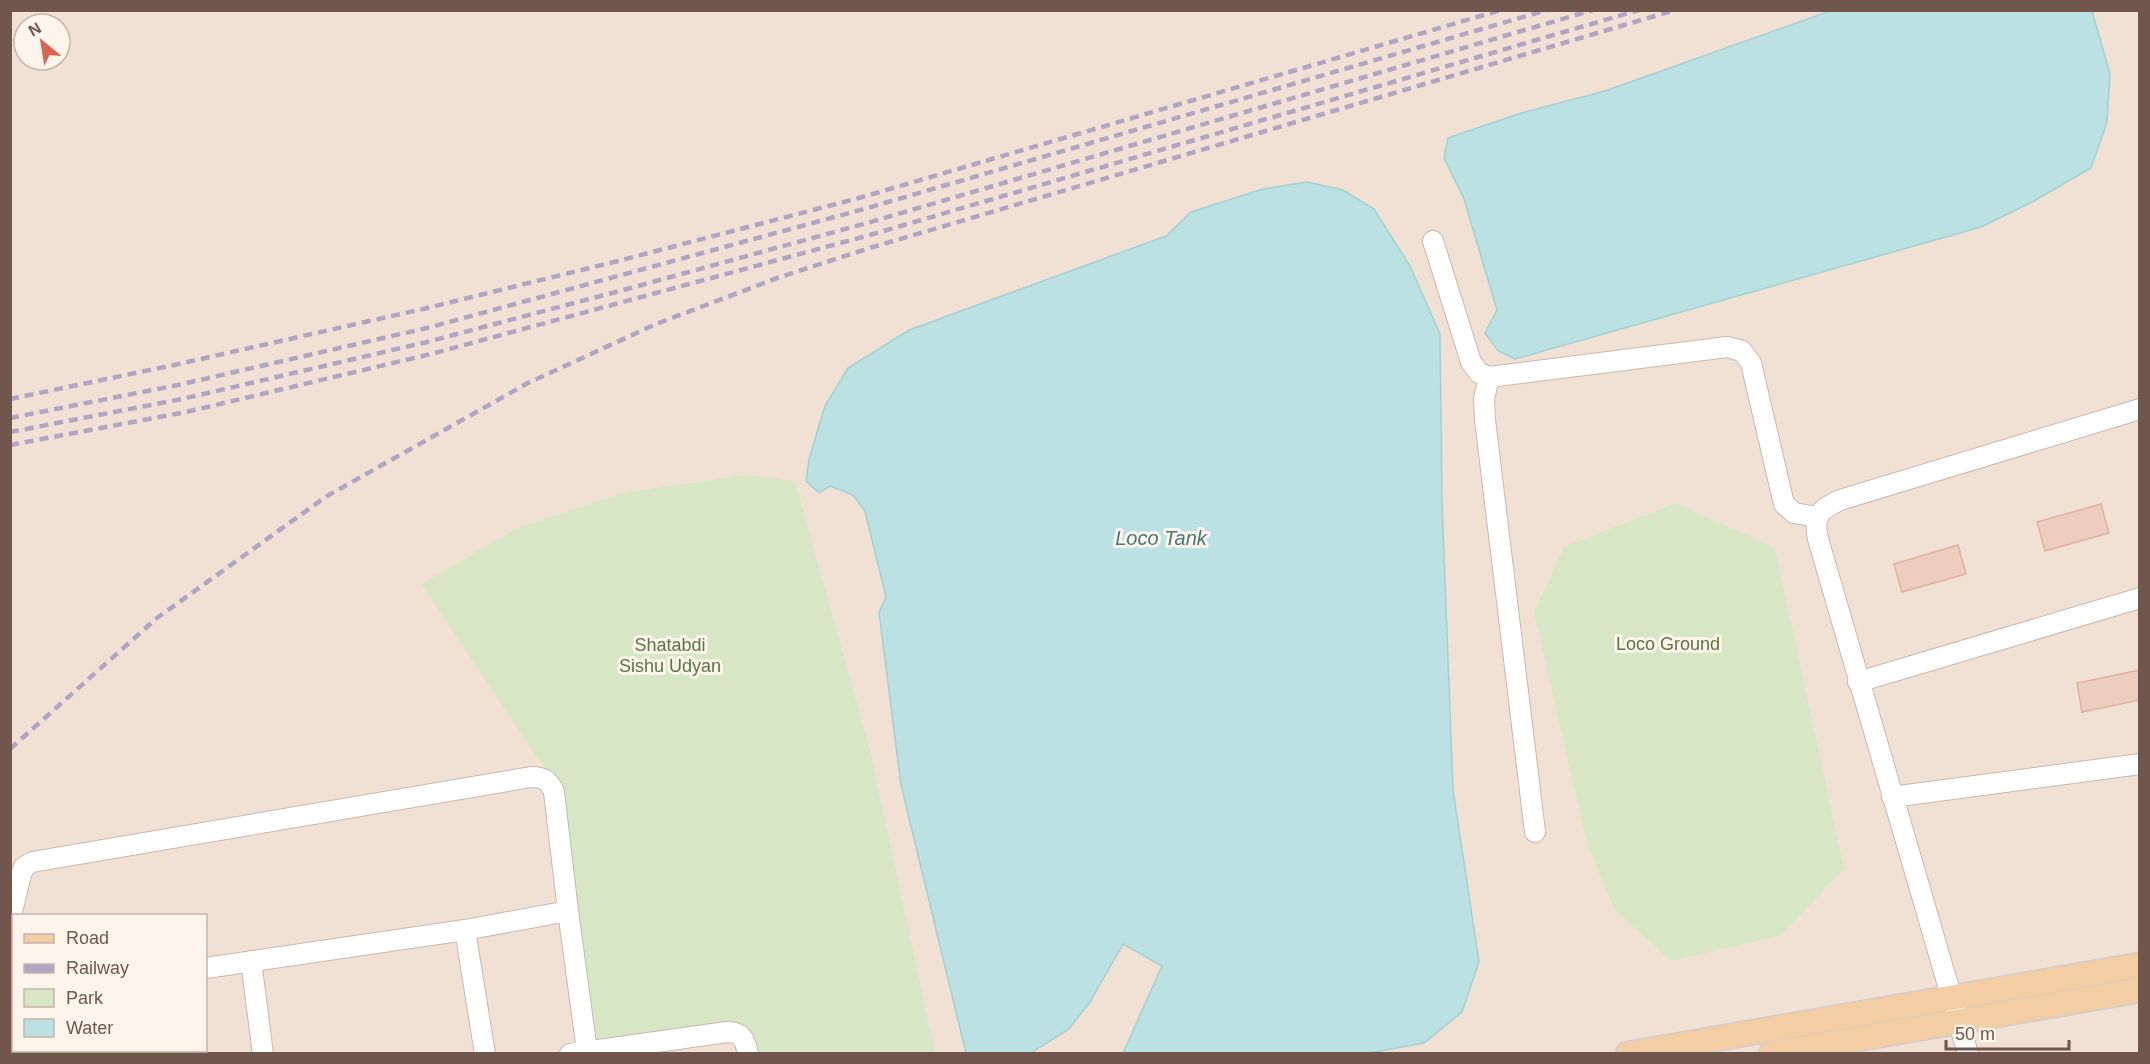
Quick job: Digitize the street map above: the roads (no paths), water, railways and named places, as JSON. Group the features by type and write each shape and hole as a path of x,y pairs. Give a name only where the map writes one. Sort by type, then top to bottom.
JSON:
{"main road":[{"path":"1771,1053 2139,966"},
{"path":"1628,1053 1955,1009 2139,990"}],"street":[{"path":"1433,242 1471,362 1479,373 1489,377 1726,347 1742,351 1751,363 1784,504 1794,513 1817,517"},
{"path":"1489,377 1484,399 1485,420 1535,832"},
{"path":"1968,1053 1858,682 1818,539 1817,517 1825,508 1840,500 2139,409"},
{"path":"1858,682 2139,598"},
{"path":"1892,797 2139,764"},
{"path":"10,921 24,867 33,862 541,777 550,782 554,792 568,911 578,1052 736,1032 743,1037 748,1053"},
{"path":"207,968 465,930 568,911"},
{"path":"465,930 485,1053"},
{"path":"251,961 263,1053"}],"water":[{"path":"1830,11 2092,11 2110,74 2107,122 2091,168 2032,202 1981,227 1515,359 1498,351 1485,333 1497,310 1464,199 1444,158 1448,138 1521,113 1605,91"},
{"name":"Loco Tank","path":"1307,182 1343,190 1374,209 1410,266 1440,334 1442,502 1453,790 1479,962 1462,1012 1424,1043 1364,1054 1123,1053 1162,966 1123,944 1090,1002 1069,1029 1031,1053 966,1053 901,785 879,612 886,597 865,511 853,495 830,486 819,493 806,481 809,459 825,406 848,368 909,330 1166,236 1191,212 1263,189"}],"railway":[{"path":"10,399 423,309 618,261 859,198 1501,10"},
{"path":"10,418 178,385 427,328 864,209 1547,10"},
{"path":"10,432 182,399 427,342 627,289 867,223 1593,10"},
{"path":"10,445 186,412 431,354 870,235 1639,10"},
{"path":"10,749 157,618 327,496 528,383 656,324 780,277 873,247 1675,10"}],"park label":[{"name":"Loco Ground","path":"1668,644"},
{"name":"Shatabdi Sishu Udyan","path":"670,655"}]}
